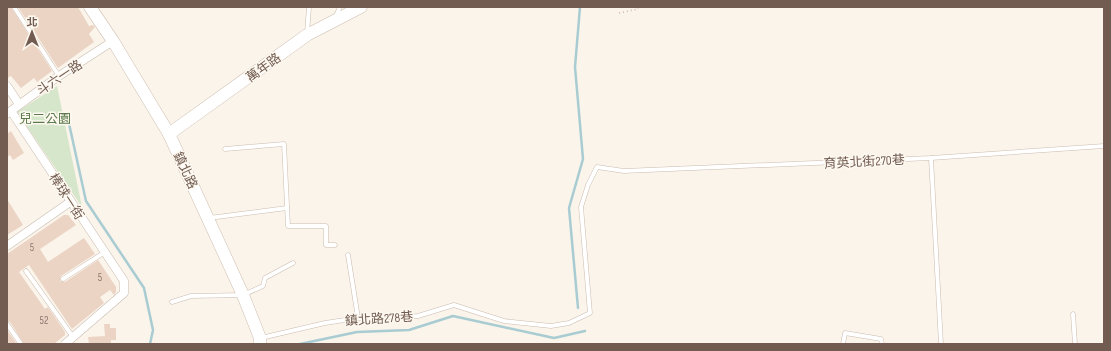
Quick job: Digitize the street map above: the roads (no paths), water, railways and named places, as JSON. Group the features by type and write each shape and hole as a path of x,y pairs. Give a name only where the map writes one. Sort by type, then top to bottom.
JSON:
{"main road":[{"name":"鎮北路","path":"90,7 113,41 169,134 244,295 260,341"},
{"name":"萬年路","path":"169,134 307,35 361,7"}],"street":[{"name":"斗六一路","path":"9,112 59,76 113,41"},
{"path":"7,86 19,104"},
{"name":"棒球一街","path":"9,112 124,281 124,293 73,337"},
{"path":"7,246 70,202"},
{"path":"65,344 73,337"}],"lane":[{"path":"14,7 59,76"},
{"path":"307,35 309,7"},
{"path":"334,22 340,7"},
{"path":"225,149 284,144 288,226 326,226 326,245 335,245"},
{"name":"育英北街270巷","path":"590,312 582,207 588,186 597,167 624,171 931,158 1104,146"},
{"path":"931,158 941,344"},
{"path":"209,218 287,208"},
{"path":"63,279 105,252"},
{"path":"348,255 358,318"},
{"path":"172,302 191,296 244,295 263,286 265,278 293,263"},
{"path":"26,270 73,337"},
{"name":"鎮北路278巷","path":"260,341 325,323 358,318 418,316 454,305 504,321 551,326 569,323 590,312"},
{"path":"1073,314 1075,344"},
{"path":"7,324 21,344"},
{"path":"842,344 845,333 881,339 882,344"}],"waterway":[{"path":"578,308 569,208 583,159 575,67 580,7"},
{"path":"68,119 86,201 144,288 153,330 150,344"},
{"path":"300,344 357,332 409,330 453,316 554,338 585,331"}],"park label":[{"name":"兒二公園","path":"45,118"}]}
